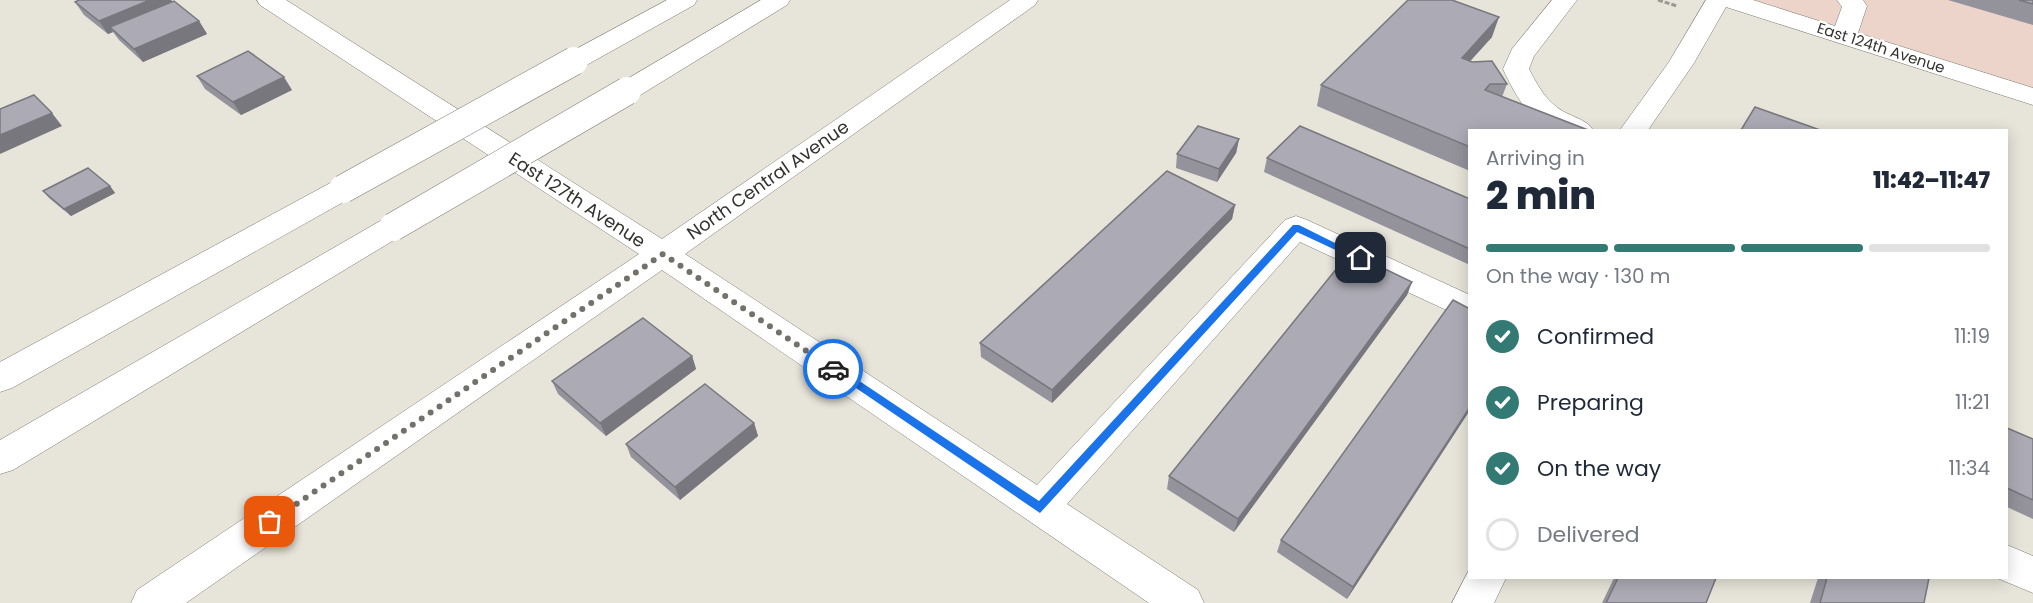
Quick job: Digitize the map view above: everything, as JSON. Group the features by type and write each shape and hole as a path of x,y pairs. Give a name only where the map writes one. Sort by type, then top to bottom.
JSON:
{"main road":[{"name":"East 127th Avenue","path":"269,0 663,254 1183,603"},
{"path":"0,378 686,0"},
{"path":"0,459 778,0"},
{"name":"North Central Avenue","path":"152,603 663,254 1026,0"},
{"path":"1565,0 1521,55 1516,69 1532,101 1558,122 1576,129"},
{"path":"1635,129 1681,63 1718,0"},
{"name":"East 124th Avenue","path":"1728,0 2033,97"},
{"path":"1844,36 1855,6 1852,1"},
{"path":"1040,508 1296,227 1468,308"},
{"path":"2008,563 2033,575"},
{"path":"1473,603 1485,579"}],"shaded area":[{"path":"1751,0 2033,0 2033,89"}],"building":[{"path":"79,0 150,0 99,21 75,2"},
{"path":"1408,0 1452,0 1499,17 1462,58 1472,62 1492,61 1507,84 1490,84 1485,90 1585,129 1468,129 1468,146 1321,85"},
{"path":"2019,0 2033,0 2033,4"},
{"path":"174,1 199,21 134,49 110,27"},
{"path":"248,51 284,77 233,102 197,76"},
{"path":"34,95 52,113 0,135 0,109"},
{"path":"1755,107 1817,129 1742,129"},
{"path":"1198,126 1239,139 1219,169 1177,154"},
{"path":"1300,126 1468,198 1468,248 1267,158"},
{"path":"88,168 110,186 64,209 43,191"},
{"path":"1167,171 1235,205 1052,390 980,343"},
{"path":"1350,252 1412,282 1238,519 1169,476"},
{"path":"1453,300 1468,308 1468,410 1353,587 1281,540"},
{"path":"643,318 692,356 600,423 552,381"},
{"path":"705,384 754,423 675,487 626,444"},
{"path":"2008,428 2033,439 2033,500 2008,488"},
{"path":"1618,579 1716,579 1706,603 1606,603"},
{"path":"1827,579 1929,579 1924,603 1820,603"}],"way so far":[{"path":"270,522 663,254 833,369"}],"route":[{"path":"833,369 1040,508 1296,227 1361,258"}]}
